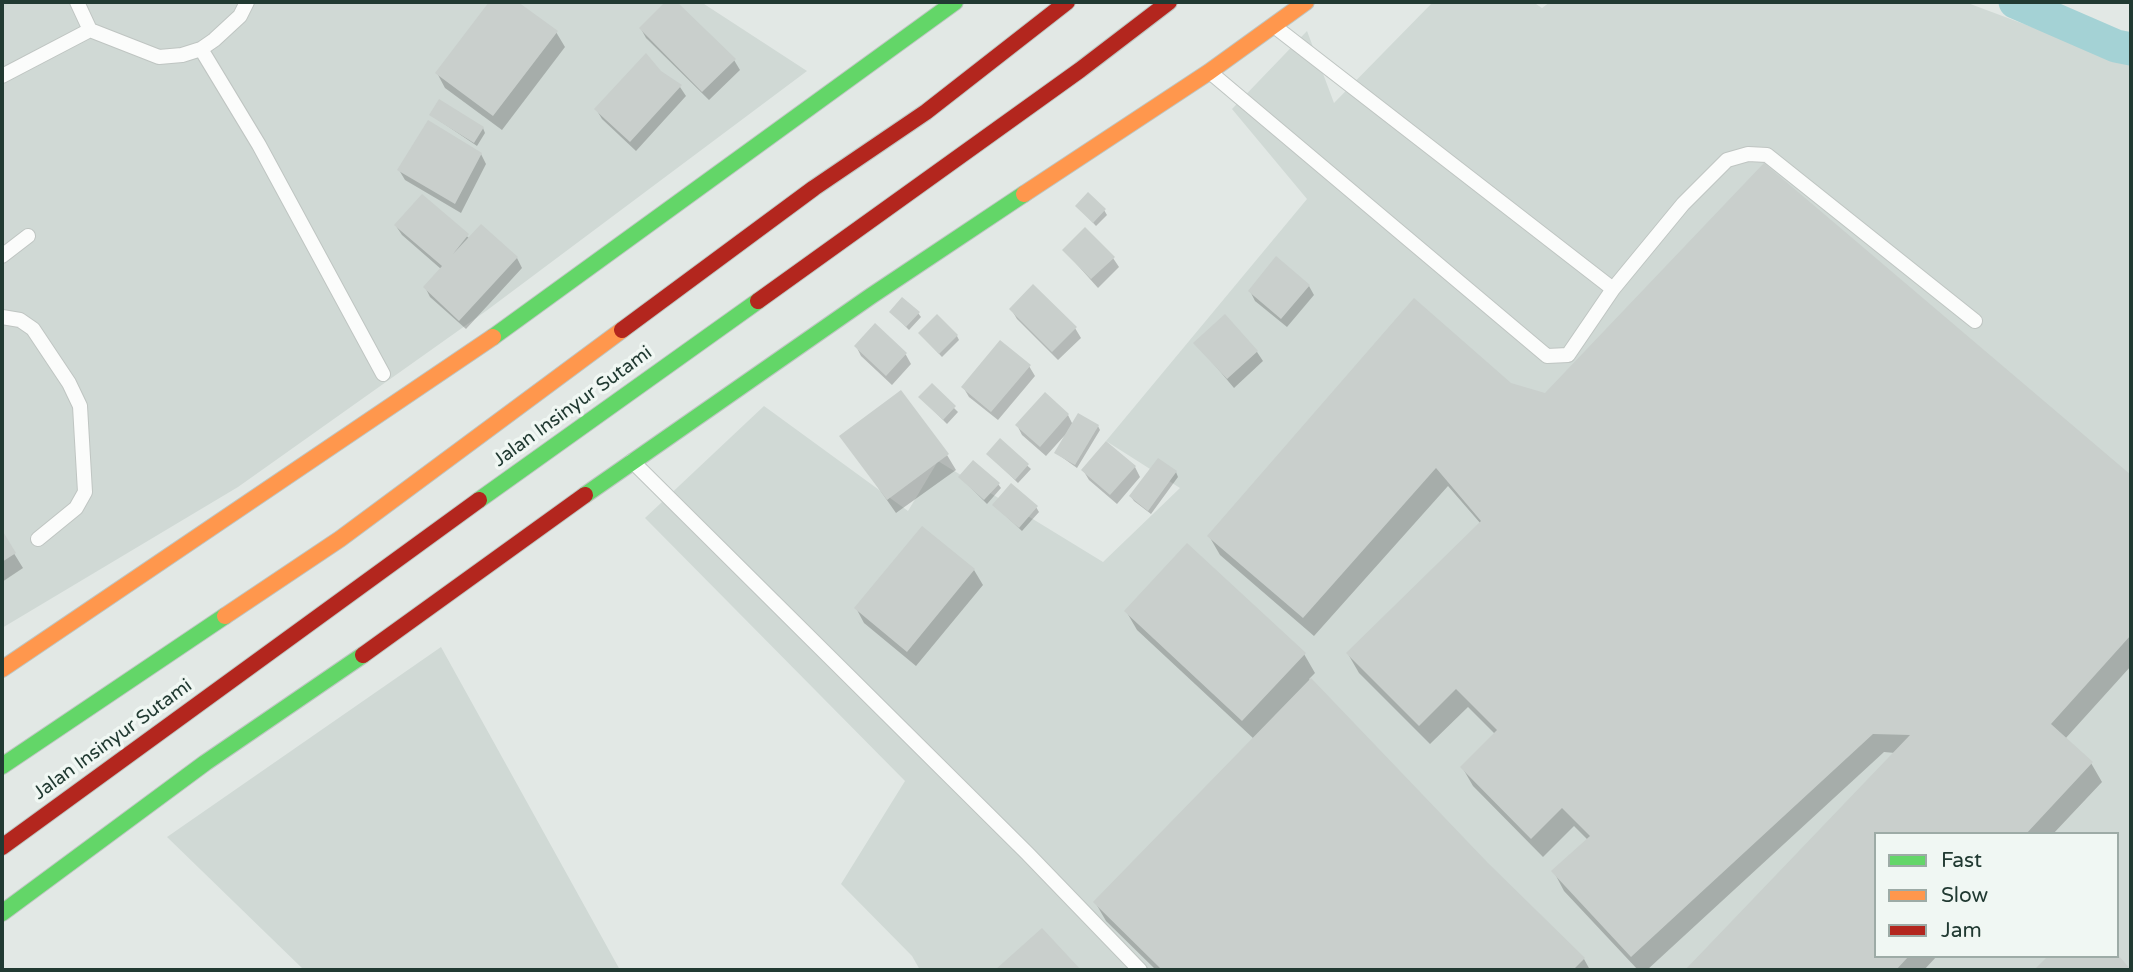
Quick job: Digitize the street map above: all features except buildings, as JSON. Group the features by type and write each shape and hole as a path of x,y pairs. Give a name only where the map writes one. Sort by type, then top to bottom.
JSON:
{"main road":[{"path":"2,669 452,366 955,2"},
{"name":"Jalan Insinyur Sutami","path":"2,766 340,538 814,188 926,111 1067,2"},
{"name":"Jalan Insinyur Sutami","path":"2,848 337,602 1080,70 1169,2"},
{"path":"2,913 205,763 450,595 632,461 871,296 1209,72 1306,2"}],"lane":[{"path":"77,2 90,30 159,57 201,50 240,16 247,2"},
{"path":"1273,26 1613,289"},
{"path":"2,76 90,30"},
{"path":"201,50 259,145 383,373"},
{"path":"1209,72 1547,356 1568,355 1613,289 1683,204 1727,160 1748,154 1767,155 1975,321"},
{"path":"2,256 28,236"},
{"path":"2,317 20,320 33,329 69,383 80,407 85,492 76,508 38,538"},
{"path":"632,461 1027,853 1140,970"}],"shaded area":[{"path":"2,2 701,2 807,71 486,311 238,487 2,628"},
{"path":"1433,2 1533,2 1542,8 1550,2 1965,2 2131,64 2131,970 920,970 912,956 841,884 905,781 645,518 764,406 908,511 938,461 1103,562 1180,488 1106,441 1307,199 1232,109 1307,31 1334,103"},
{"path":"441,647 620,970 304,970 167,837"}],"waterway":[{"path":"2015,2 2116,46 2131,49"}],"traffic: fast":[{"path":"493,337 955,2"},
{"path":"585,495 871,296 1024,194"},
{"path":"479,500 758,301"},
{"path":"2,766 225,616"},
{"path":"2,913 205,763 363,655"}],"traffic: slow":[{"path":"1024,194 1209,72 1306,2"},
{"path":"225,616 340,539 622,330"},
{"path":"2,669 493,337"}],"traffic: jam":[{"path":"622,330 814,188 926,112 1067,2"},
{"path":"758,301 1080,70 1169,2"},
{"path":"363,655 585,495"},
{"path":"2,847 479,500"}]}
